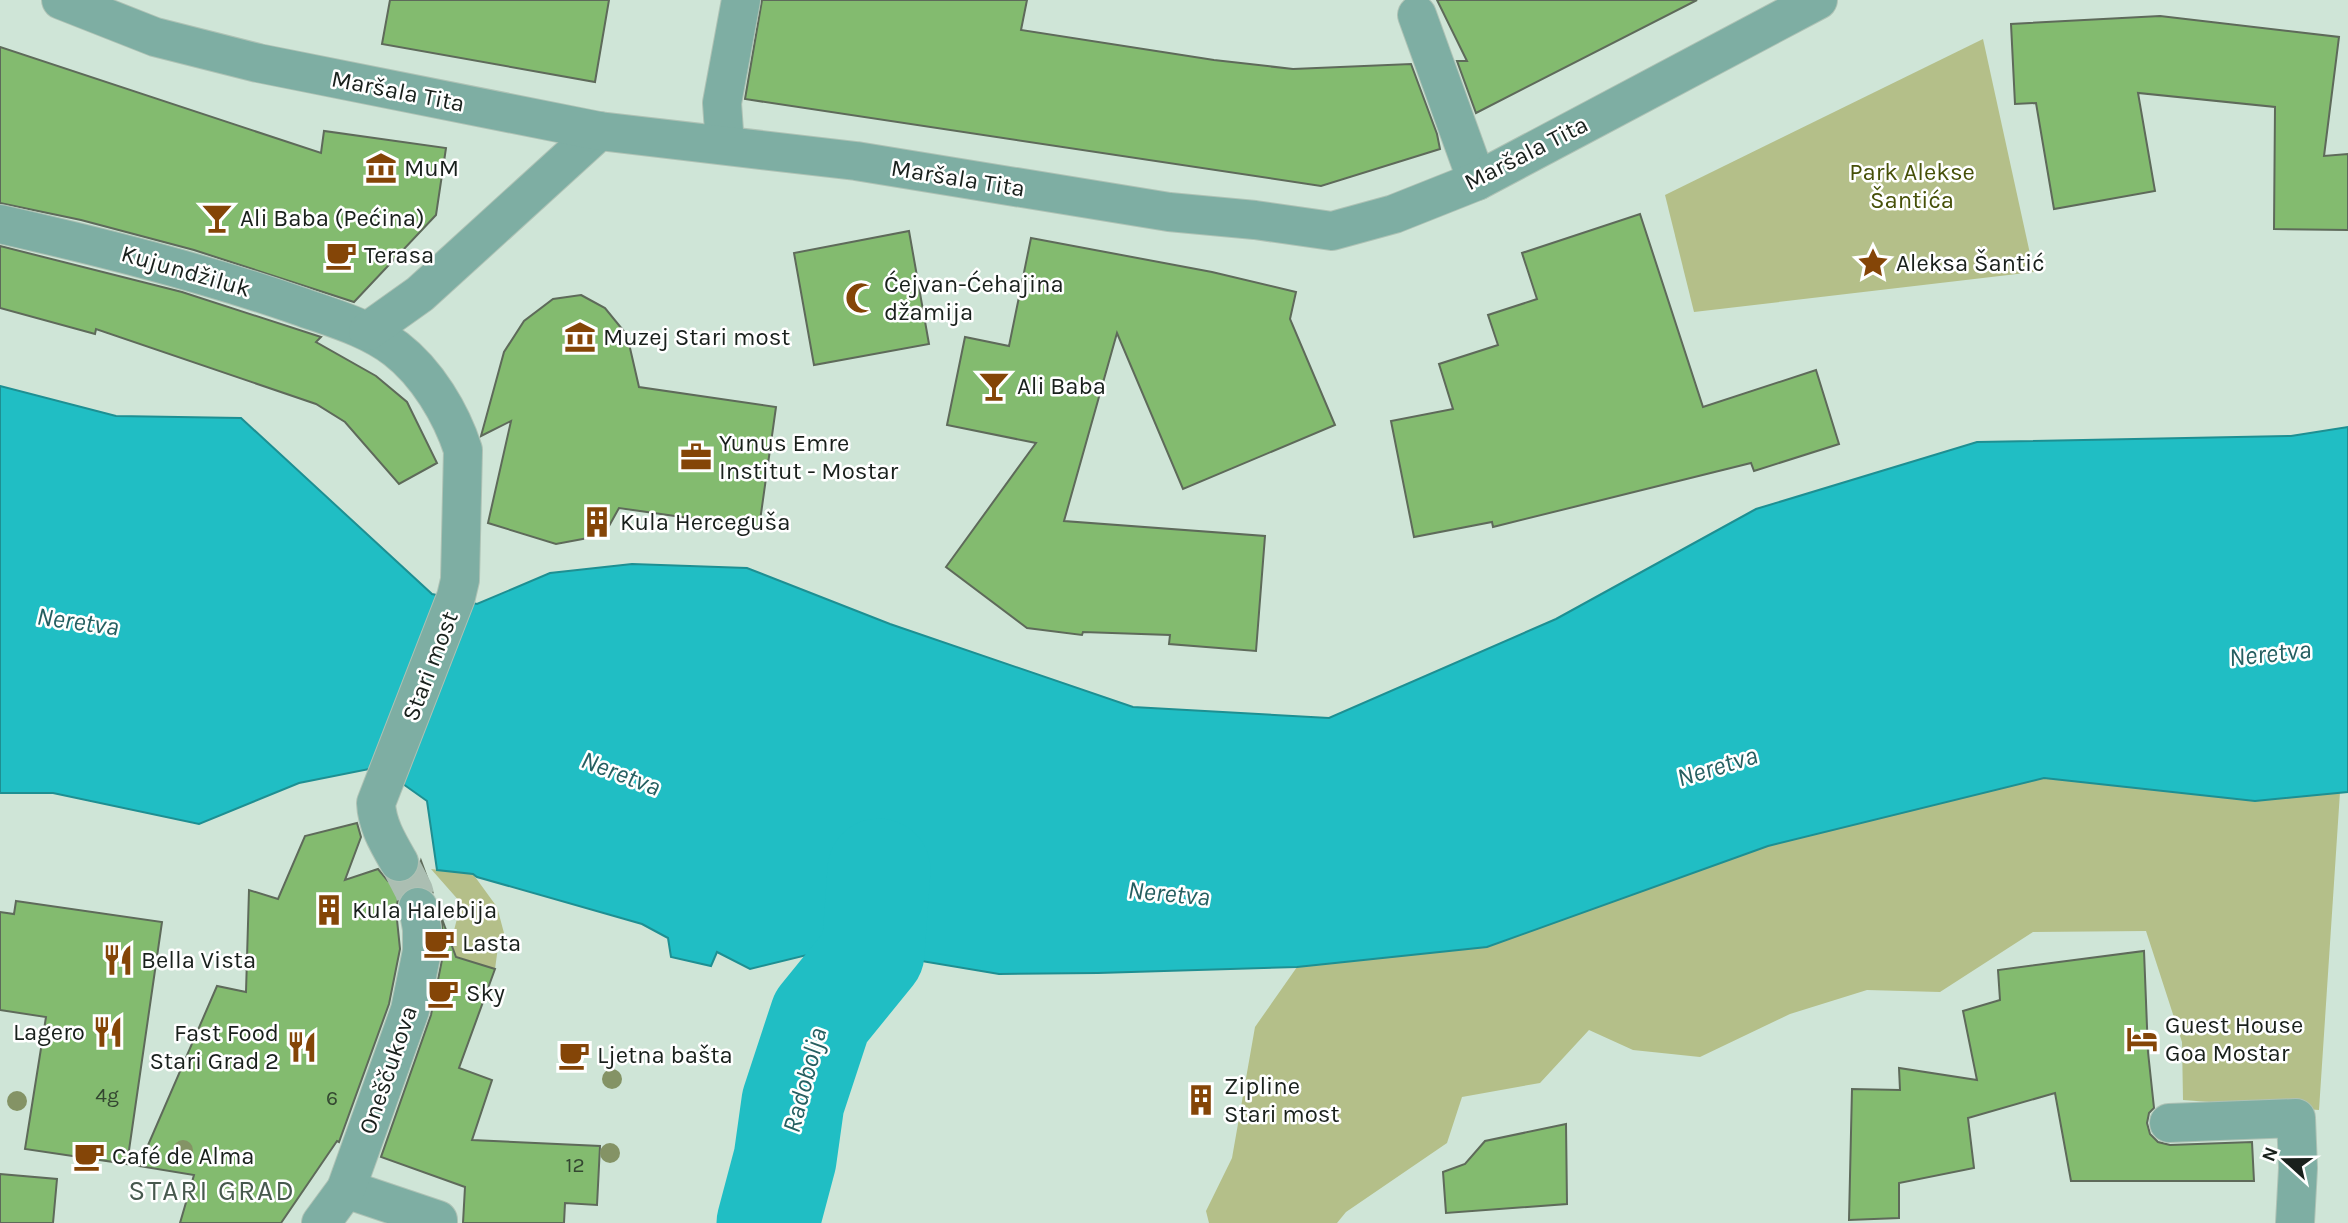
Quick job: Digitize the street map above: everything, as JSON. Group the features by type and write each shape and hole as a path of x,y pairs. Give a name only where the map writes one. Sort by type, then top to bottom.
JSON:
{"street":[{"name":"Maršala Tita","path":"61,0 155,37 258,62 599,131 856,161 1169,212 1332,231 1394,214 1477,180 1818,0"},
{"path":"725,145 722,103 741,0"},
{"path":"1417,15 1477,180"},
{"path":"368,331 420,294 456,263 599,131"},
{"name":"Kujundžiluk","path":"0,224 120,252 252,290 368,331 397,350 425,380 457,429 463,460"},
{"name":"Stari most","path":"399,862 381,828 376,803 456,597 460,580 463,460"},
{"name":"Oneščukova","path":"321,1223 346,1189 410,1010 422,951 418,907"},
{"path":"2169,1123 2296,1118 2298,1168 2295,1223"},
{"path":"346,1189 438,1220 438,1223"}],"green space":[{"name":"Park Alekse Šantića","path":"1983,39 2034,272 1694,312 1665,195"},
{"path":"2044,778 2255,801 2340,792 2319,1110 2183,1100 2182,1042 2146,931 2033,932 1940,992 1867,990 1790,1014 1700,1057 1633,1050 1589,1030 1540,1083 1462,1097 1447,1143 1346,1212 1337,1223 1209,1223 1206,1211 1232,1158 1255,1027 1297,967 1487,947 1768,846"},
{"path":"431,869 473,874 497,907 504,933 498,947 495,969 448,954 461,903"},
{"path":"798,1136 804,1137 797,1223 773,1223 775,1207"}],"water":[{"name":"Neretva","path":"0,386 116,416 241,418 432,594 477,604 550,573 632,564 747,568 890,624 1133,707 1329,718 1556,619 1756,509 1977,442 2291,436 2348,427 2348,792 2255,801 2044,778 1768,846 1487,947 1297,967 1098,973 999,974 874,953 846,970 815,953 750,969 717,952 711,966 671,957 668,938 642,924 473,874 437,870 427,801 379,767 299,783 199,824 53,793 0,793"},
{"path":"786,1132 798,1136 775,1207 773,1223 743,1223 759,1201"}],"building":[{"path":"390,0 609,0 595,82 382,44"},
{"path":"762,0 1027,0 1021,30 1214,60 1293,69 1411,64 1440,149 1321,186 745,99"},
{"path":"1437,0 1697,0 1476,113 1457,61 1467,61"},
{"path":"2160,16 2339,37 2324,156 2348,154 2348,230 2274,229 2275,107 2138,93 2155,191 2054,209 2036,103 2015,104 2011,24"},
{"path":"0,47 321,153 324,131 446,148 436,215 354,302 194,250 81,220 0,203"},
{"path":"1640,214 1703,407 1816,370 1839,444 1754,471 1751,463 1493,527 1492,522 1414,537 1391,421 1453,409 1439,364 1498,345 1488,315 1537,299 1522,253"},
{"name":"Ćejvan-Ćehajina džamija","path":"909,231 929,344 814,365 794,253"},
{"path":"1031,238 1212,272 1296,292 1290,319 1335,425 1183,489 1117,333 1064,521 1265,536 1256,651 1169,644 1170,635 1083,632 1082,635 1027,628 946,567 1036,443 947,425 965,337 1009,346"},
{"path":"0,246 182,292 321,337 316,342 376,376 407,402 437,463 399,484 345,422 316,404 96,329 95,334 0,308"},
{"path":"581,295 605,308 627,335 639,387 776,407 759,528 619,508 604,535 556,544 488,523 511,421 481,436 504,352 524,321 553,299"},
{"path":"357,823 361,837 345,880 378,869 388,881 400,884 411,881 418,873 421,861 432,891 425,886 413,886 404,890 398,899 396,910 400,949 389,1004 339,1142 337,1141 281,1223 180,1223 194,1175 139,1166 217,986 246,992 249,890 278,899 305,836"},
{"path":"16,901 162,922 127,1164 25,1149 46,1017 0,1010 0,912 14,914"},
{"path":"442,919 456,957 495,969 459,1068 492,1080 472,1140 600,1146 597,1205 565,1203 564,1223 463,1223 465,1187 381,1157 431,1015 443,955"},
{"path":"2144,951 2148,1052 2154,1108 2149,1113 2147,1123 2150,1134 2158,1142 2170,1145 2252,1142 2254,1181 2071,1181 2055,1093 1968,1118 1974,1168 1899,1183 1899,1218 1849,1220 1852,1089 1900,1090 1899,1068 1977,1080 1963,1011 2000,1000 1998,970"},
{"path":"1566,1124 1567,1204 1446,1213 1443,1172 1465,1164 1485,1141"},
{"path":"0,1174 57,1179 53,1223 0,1223"}],"waterway":[{"name":"Radobolja","path":"768,1223 785,1159 793,1102 821,1017 873,953 879,870"}],"tunnel":[{"path":"399,862 414,891 418,907"}],"place":[{"name":"MuM","path":"381,168"},
{"name":"Ali Baba (Pećina)","path":"217,218"},
{"name":"Terasa","path":"341,255"},
{"name":"Aleksa Šantić","path":"1873,263"},
{"name":"Ćejvan-Ćehajina džamija","path":"861,298"},
{"name":"Muzej Stari most","path":"580,337"},
{"name":"Ali Baba","path":"994,386"},
{"name":"Yunus Emre Institut - Mostar","path":"696,457"},
{"name":"Kula Herceguša","path":"597,522"},
{"name":"Kula Halebija","path":"329,910"},
{"name":"Lasta","path":"439,943"},
{"name":"Bella Vista","path":"118,960"},
{"name":"Sky","path":"443,993"},
{"name":"Lagero","path":"108,1032"},
{"name":"Guest House Goa Mostar","path":"2142,1039"},
{"name":"Fast Food Stari Grad 2","path":"302,1047"},
{"name":"Ljetna bašta","path":"574,1055"},
{"name":"Zipline Stari most","path":"1201,1100"},
{"name":"Café de Alma","path":"89,1156"}],"district":[{"name":"STARI GRAD","path":"212,1190"}]}
